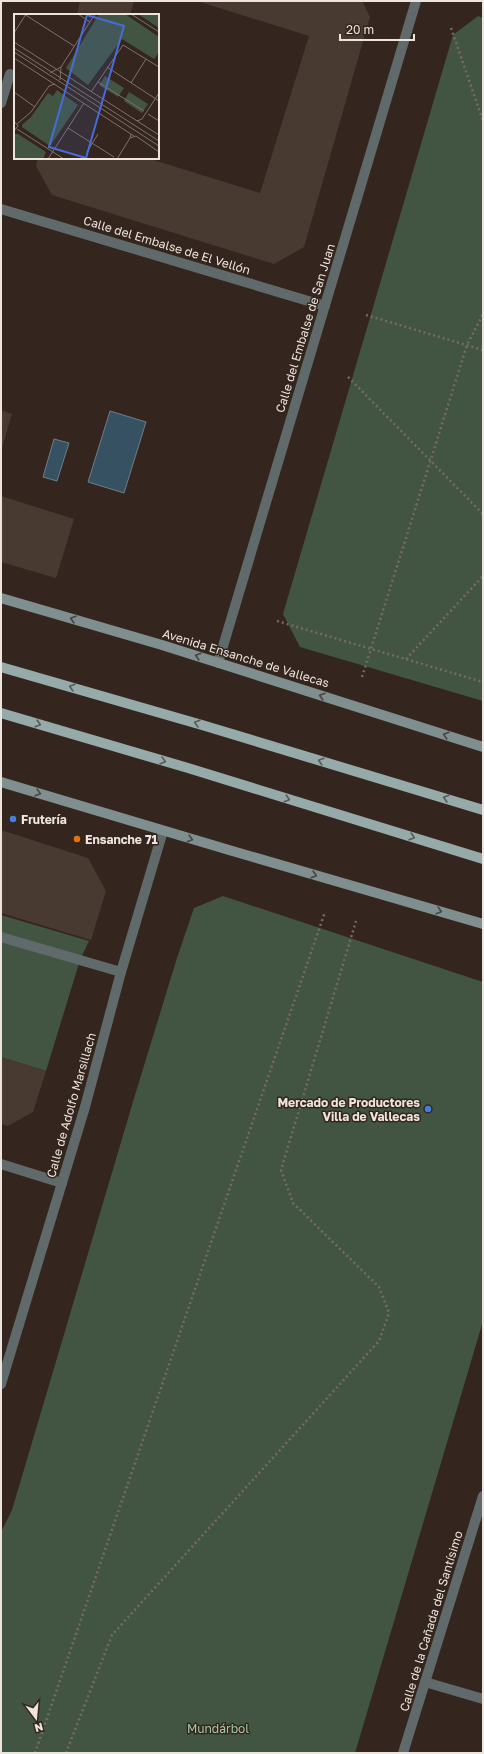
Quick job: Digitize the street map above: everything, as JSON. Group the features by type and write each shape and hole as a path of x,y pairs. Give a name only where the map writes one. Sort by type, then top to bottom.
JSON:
{"main road":[{"path":"1,667 202,725 483,810"},
{"path":"1,713 188,768 483,859"}],"street":[{"name":"Calle del Embalse de San Juan","path":"218,663 416,1"},
{"path":"1,103 10,74"},
{"name":"Calle del Embalse de El Vellón","path":"1,209 325,306"},
{"name":"Avenida Ensanche de Vallecas","path":"1,598 218,663 483,747"},
{"path":"1,782 163,831 483,924"},
{"name":"Calle de Adolfo Marsillach","path":"1,1384 85,1107 120,972 163,831"},
{"path":"1,937 120,972"},
{"path":"1,1164 62,1183"},
{"name":"Calle de la Cañada del Santísimo","path":"403,1753 483,1496"},
{"path":"425,1682 483,1699"}],"path":[{"path":"451,28 483,121"},
{"path":"362,677 467,345 483,314"},
{"path":"366,315 483,350"},
{"path":"348,377 483,514"},
{"path":"406,659 483,576"},
{"path":"277,621 483,682"},
{"path":"35,1753 325,912"},
{"path":"66,1753 112,1635 379,1341 389,1313 379,1287 293,1203 281,1170 356,921"}],"green space":[{"path":"478,16 483,18 483,701 300,647 283,614 453,35"},
{"name":"Mundárbol","path":"223,896 483,982 483,1321 355,1753 1,1753 1,1532 12,1510 135,1095 194,908"},
{"path":"1,915 89,941 80,960 46,1071 1,1057"}],"water":[{"path":"110,411 146,422 124,493 88,482"},
{"path":"54,439 69,443 57,481 43,477"}],"building":[{"path":"80,1 134,1 130,14 77,14"},
{"path":"197,1 362,1 370,17 304,247 274,264 52,195 36,166 38,159 150,159 260,193 309,36"},
{"path":"1,410 12,414 1,451"},
{"path":"1,496 74,519 56,578 1,562"},
{"path":"1,830 88,858 106,891 91,940 1,913"},
{"path":"1,1057 46,1071 33,1112 8,1126 1,1124"}],"place":[{"name":"Frutería","path":"13,819"},
{"name":"Ensanche 71","path":"77,839"},
{"name":"Mercado de Productores Villa de Vallecas","path":"428,1109"}]}
